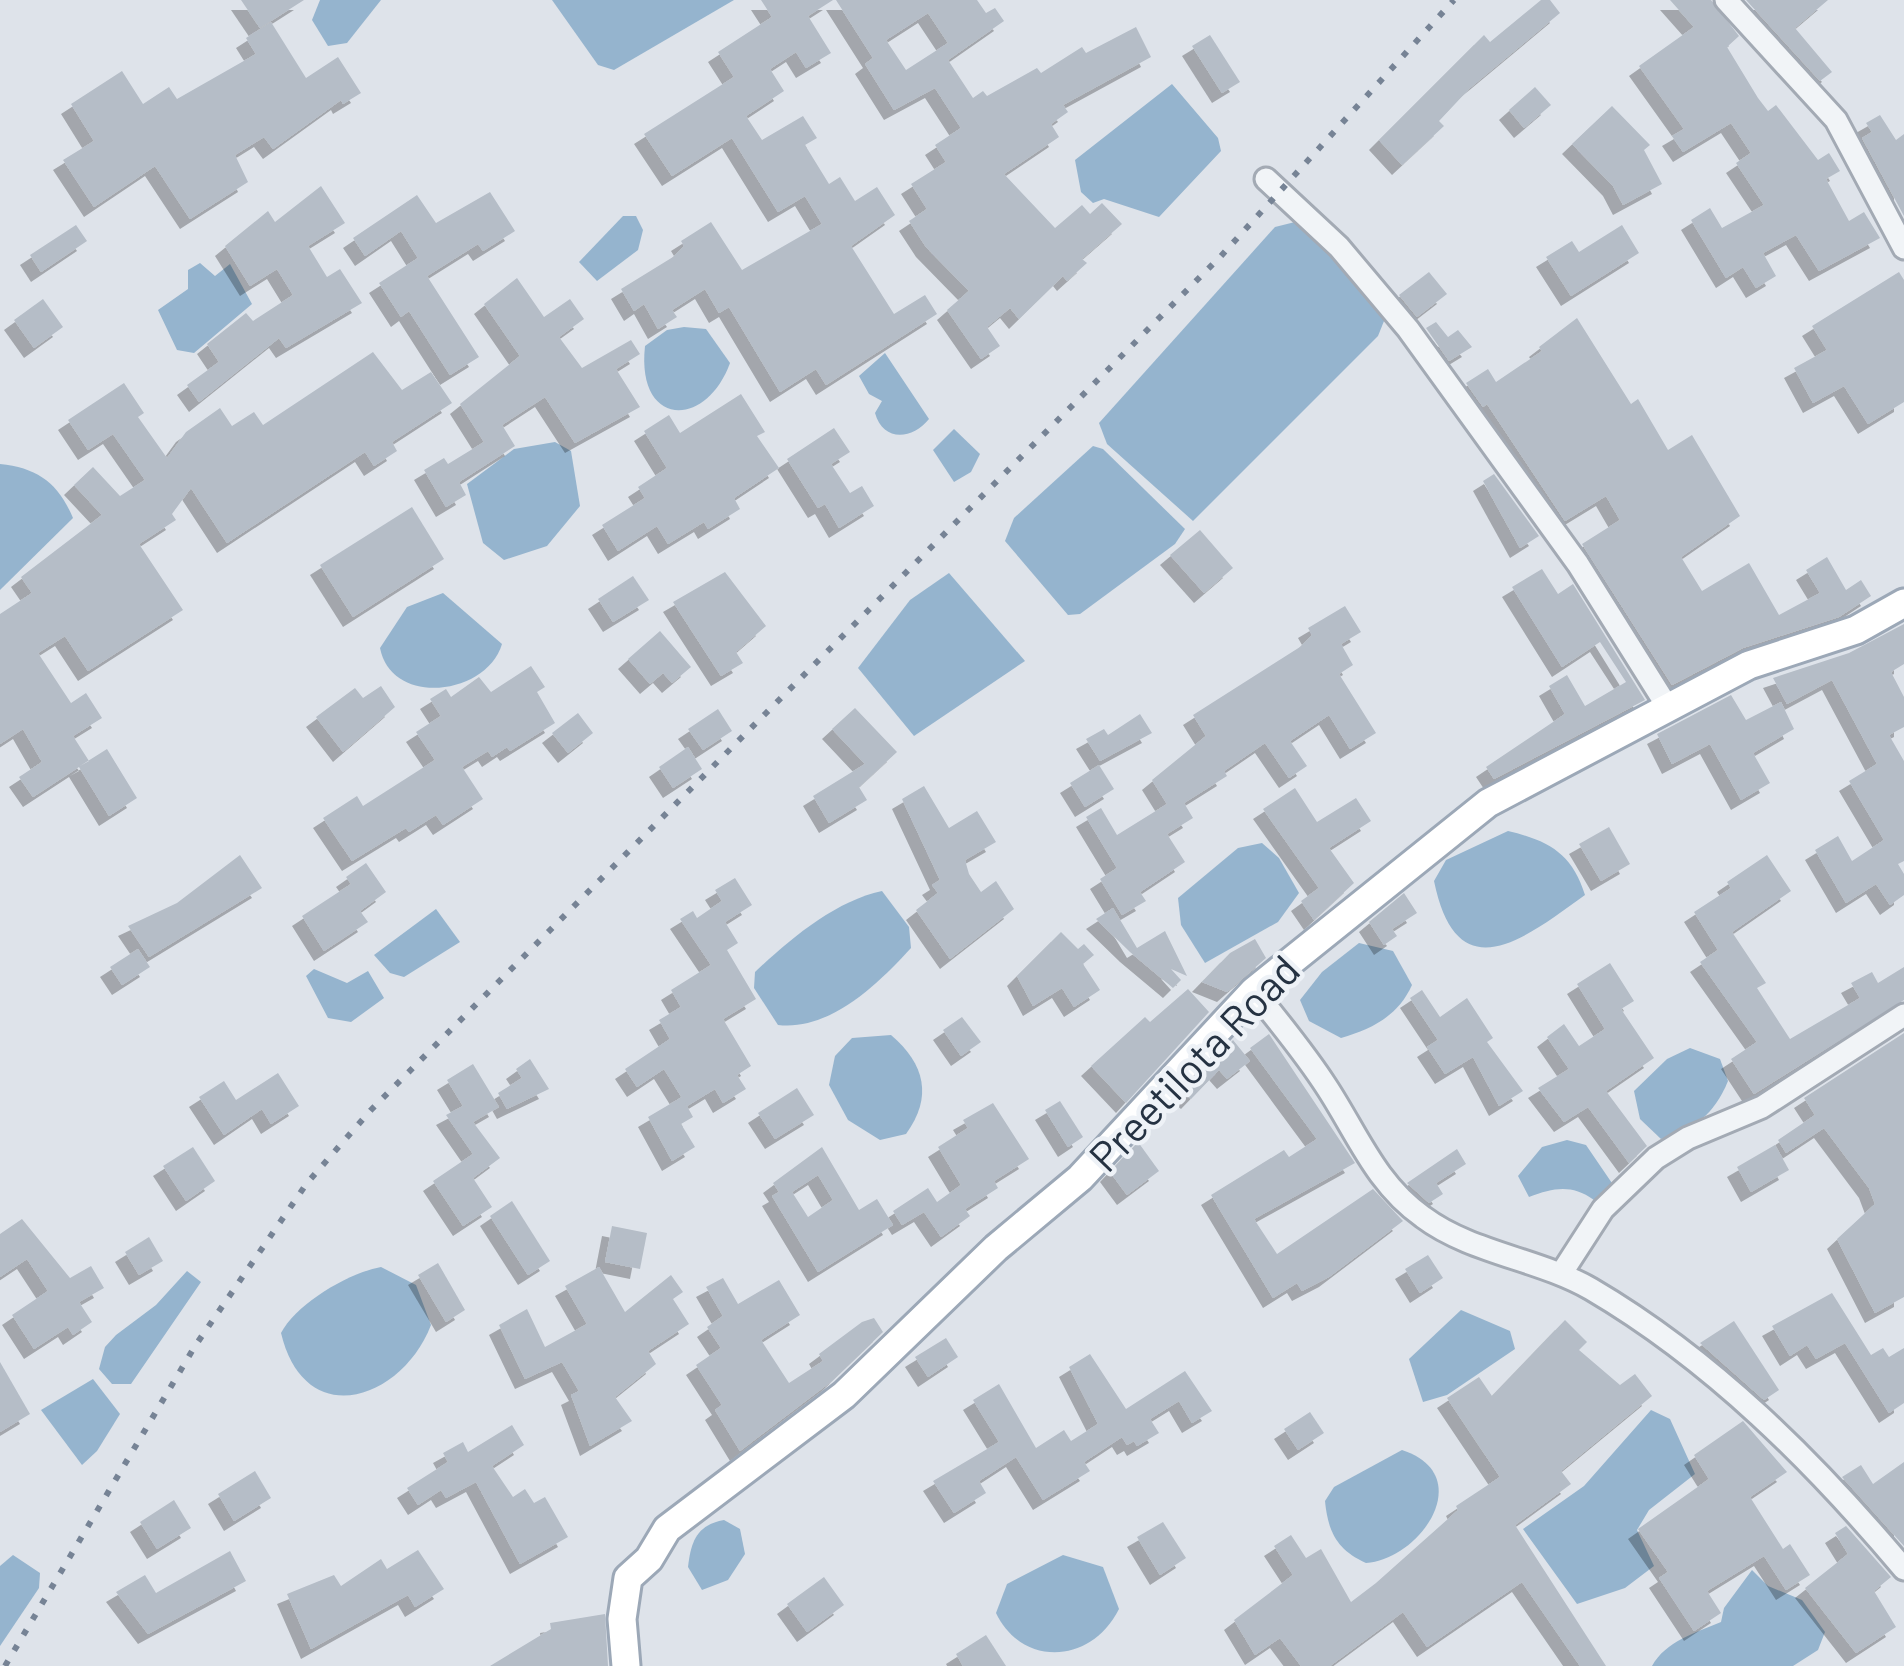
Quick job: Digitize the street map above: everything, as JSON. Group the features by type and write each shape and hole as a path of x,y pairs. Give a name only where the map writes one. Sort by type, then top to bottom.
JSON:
{"main road":[{"name":"Preetilota Road","path":"626,1666 622,1619 628,1578 649,1559 667,1529 844,1394 996,1248 1080,1178 1254,991 1488,802 1750,664 1856,630 1904,603"}],"street":[{"path":"1726,0 1836,120 1904,248"},
{"path":"1266,179 1339,248 1408,328 1578,564 1667,706"},
{"path":"1254,991 1328,1088 1368,1160 1392,1191 1442,1228 1561,1274 1687,1354 1839,1491 1904,1569"},
{"path":"1561,1274 1603,1209 1657,1158 1688,1138 1762,1107 1904,1015"}],"water":[{"path":"320,0 381,0 347,43 328,46 312,20"},
{"path":"552,0 734,0 614,70 598,65"},
{"path":"1172,84 1218,138 1221,151 1159,217 1104,199 1093,203 1081,192 1075,160"},
{"path":"623,216 636,216 643,230 638,250 597,281 579,262"},
{"path":"1295,222 1336,256 1386,316 1378,336 1193,521 1107,444 1099,423 1275,227"},
{"path":"200,263 215,276 230,264 252,304 194,353 177,350 158,310 188,289 188,270"},
{"path":"706,329 730,363 705,400 675,410 651,393 645,346 667,330"},
{"path":"885,353 929,419 907,434 884,429 875,413 882,401 869,394 859,376"},
{"path":"954,429 980,454 971,472 954,482 933,450"},
{"path":"555,442 571,451 580,506 547,546 504,560 483,543 467,484 514,449"},
{"path":"1093,446 1103,449 1185,529 1175,544 1080,614 1068,615 1005,541 1014,518"},
{"path":"0,464 45,479 61,495 73,518 0,590"},
{"path":"949,573 1025,661 914,736 858,668 910,600"},
{"path":"443,593 502,644 478,675 440,688 420,687 402,680 388,667 380,648 407,607"},
{"path":"1508,831 1557,851 1573,869 1585,895 1516,939 1476,946 1459,937 1445,916 1434,881 1446,860"},
{"path":"1262,843 1279,858 1299,893 1278,922 1205,963 1181,925 1178,898 1238,848"},
{"path":"882,891 909,927 911,948 868,990 834,1013 816,1021 778,1025 754,988 755,972 830,912"},
{"path":"436,909 460,942 404,977 390,973 374,955"},
{"path":"1359,943 1393,951 1412,985 1383,1020 1341,1038 1309,1021 1300,1000 1322,972"},
{"path":"314,969 347,983 368,971 384,998 351,1022 328,1018 306,976"},
{"path":"891,1035 918,1069 922,1094 906,1134 880,1140 848,1120 829,1085 835,1056 852,1038"},
{"path":"1690,1048 1720,1059 1728,1081 1702,1119 1661,1139 1640,1119 1634,1091 1667,1059"},
{"path":"1567,1140 1586,1145 1616,1189 1594,1200 1562,1189 1529,1197 1518,1176 1542,1147"},
{"path":"381,1267 416,1285 431,1325 417,1351 399,1372 354,1395 331,1394 310,1384 293,1364 281,1333 298,1311 324,1291"},
{"path":"187,1271 201,1282 131,1384 112,1384 99,1369 105,1347 156,1305"},
{"path":"1461,1310 1510,1331 1515,1349 1447,1395 1423,1402 1409,1359"},
{"path":"93,1379 120,1414 97,1451 82,1465 41,1410"},
{"path":"1651,1410 1670,1419 1695,1474 1649,1510 1637,1530 1654,1566 1625,1588 1577,1604 1523,1529 1584,1486"},
{"path":"1402,1450 1425,1462 1436,1478 1439,1496 1422,1532 1406,1547 1366,1563 1336,1539 1325,1501 1334,1487"},
{"path":"724,1520 740,1529 745,1554 728,1580 702,1590 688,1567 691,1549 702,1530"},
{"path":"13,1555 40,1573 39,1588 0,1646 0,1566"},
{"path":"1063,1555 1103,1567 1119,1609 1091,1641 1074,1649 1038,1650 1007,1630 996,1613 1007,1584"},
{"path":"1752,1570 1768,1586 1802,1600 1825,1632 1818,1650 1793,1666 1652,1666 1673,1644 1721,1622 1724,1608"}],"building":[{"path":"241,0 304,0 260,28"},
{"path":"761,0 833,0 808,16 831,53 806,68 796,52 770,69 784,91 746,116 762,140 803,116 817,138 805,145 829,184 840,177 855,201 877,187 895,215 851,246 894,314 925,295 937,314 826,385 816,369 780,392 729,307 719,313 705,289 672,310 677,317 658,329 644,304 634,311 621,289 673,257 684,246 681,241 711,222 742,270 822,224 805,196 778,212 732,138 672,176 644,134 734,77 718,52 772,17"},
{"path":"836,0 977,0 986,13 995,8 1004,21 948,60 973,98 983,91 987,96 1037,68 1041,73 1082,47 1086,53 1136,27 1151,57 1063,105 1068,112 1051,124 1059,137 1004,174 1055,228 1082,205 1090,214 1102,203 1122,224 1082,259 1087,263 1067,281 1063,276 1019,319 1010,308 987,327 1000,346 981,359 947,310 969,291 926,247 909,221 927,209 911,184 946,162 935,145 961,128 935,88 894,110 865,64 873,58","holes":["928,13 948,43 906,70 886,40"]},
{"path":"1541,0 1550,0 1560,13 1470,88 1439,121 1444,126 1402,165 1379,140 1484,35 1490,42"},
{"path":"1670,0 1711,0 1739,36 1727,47 1758,98 1768,111 1776,105 1818,160 1829,153 1840,171 1826,179 1849,221 1864,212 1880,238 1819,271 1796,235 1763,253 1776,276 1756,288 1743,267 1726,278 1691,220 1710,208 1722,228 1764,205 1736,163 1751,153 1731,123 1683,152 1672,136 1684,129 1639,66 1694,27"},
{"path":"1746,0 1828,0 1795,28 1832,72 1820,81"},
{"path":"271,22 306,78 338,57 361,93 343,104 341,100 273,149 264,137 235,155 248,182 190,219 155,166 94,207 63,160 94,141 71,104 122,71 143,104 169,87 177,99 256,54 246,38"},
{"path":"1210,35 1240,82 1222,93 1192,46"},
{"path":"1535,87 1551,105 1524,128 1509,110"},
{"path":"1612,106 1650,145 1644,150 1662,184 1623,205 1613,186 1572,144"},
{"path":"1880,115 1896,140 1904,134 1904,216 1862,138 1872,132 1866,123"},
{"path":"321,186 345,223 308,246 327,277 340,269 362,303 286,348 279,338 199,402 187,385 219,362 207,344 246,313 253,321 293,295 277,269 250,286 225,246 268,211 275,222"},
{"path":"490,192 515,231 483,251 478,244 427,276 479,357 450,375 409,311 401,317 379,283 418,258 401,231 365,256 353,238 417,195 436,223"},
{"path":"76,225 87,241 41,272 30,255"},
{"path":"1622,225 1639,253 1571,296 1546,257 1572,241 1579,252"},
{"path":"1429,272 1447,294 1417,317 1399,295"},
{"path":"1899,272 1904,280 1904,402 1868,424 1844,386 1813,403 1794,368 1827,350 1812,326"},
{"path":"517,278 544,317 570,299 584,319 559,337 582,368 631,340 640,354 616,369 640,407 575,443 545,397 502,425 515,446 459,482 466,495 446,507 424,470 444,458 448,464 484,442 460,404 520,356 484,304"},
{"path":"43,299 63,327 34,348 14,320"},
{"path":"1577,318 1631,404 1638,399 1668,450 1692,435 1740,516 1681,557 1702,591 1749,563 1779,615 1820,593 1806,570 1827,557 1846,590 1861,580 1871,596 1839,617 1743,648 1672,685 1582,544 1620,520 1606,496 1565,521 1487,404 1483,407 1466,383 1488,369 1496,382 1542,351 1539,347"},
{"path":"1436,322 1448,337 1458,330 1472,347 1449,361 1426,328"},
{"path":"373,352 402,390 431,372 452,403 392,442 397,451 374,466 365,452 227,543 191,488 172,514 176,520 139,544 183,610 88,671 65,636 38,653 71,703 86,693 102,718 73,736 89,761 107,749 137,798 109,816 79,767 33,797 19,777 42,762 23,729 0,744 0,614 32,593 21,577 102,515 74,485 93,467 120,496 145,480 113,434 88,450 68,420 124,383 144,413 138,417 167,458 186,432 220,408 232,426 254,412 263,425"},
{"path":"741,394 765,432 757,436 779,468 734,498 740,509 708,529 704,522 668,544 657,526 618,551 602,525 645,498 638,487 667,468 644,431 669,415 680,433"},
{"path":"834,428 850,452 831,464 850,493 862,486 874,506 839,528 825,504 818,508 787,459"},
{"path":"1494,474 1539,536 1520,548 1483,481"},
{"path":"412,507 444,559 353,617 320,565"},
{"path":"1200,530 1233,568 1204,593 1170,555"},
{"path":"1542,569 1558,594 1573,584 1645,700 1494,779 1486,767 1565,714 1549,686 1567,675 1585,706 1626,682 1600,642 1562,667 1512,587"},
{"path":"725,572 766,626 736,652 743,663 721,676 673,602"},
{"path":"633,576 649,600 613,622 598,599"},
{"path":"1345,606 1361,632 1341,644 1353,665 1339,674 1376,733 1350,749 1329,715 1290,741 1307,766 1289,778 1265,743 1224,771 1227,776 1184,803 1193,818 1167,834 1185,862 1140,892 1146,901 1122,915 1100,879 1117,868 1086,817 1101,808 1117,835 1167,804 1152,780 1206,736 1193,715 1300,647 1312,635 1308,628"},
{"path":"1904,624 1904,664 1891,672 1904,697 1904,727 1889,735 1904,761 1904,861 1898,864 1904,874 1904,895 1890,905 1876,884 1846,903 1815,850 1838,836 1852,861 1884,840 1849,781 1877,764 1832,680 1787,704 1773,678 1849,653"},
{"path":"660,631 691,667 672,683 663,673 650,684 628,659"},
{"path":"531,666 545,687 537,692 555,723 510,751 507,747 492,757 488,751 462,767 483,799 443,825 436,815 409,832 406,828 352,861 323,818 357,796 363,806 435,760 416,732 441,716 430,699 446,689 451,697 479,677 491,692"},
{"path":"381,686 395,707 343,752 316,717 355,688 363,698"},
{"path":"1731,695 1746,720 1781,702 1794,729 1753,753 1770,783 1741,800 1710,744 1672,764 1657,734"},
{"path":"855,708 897,752 859,787 867,800 829,823 813,796 865,764 832,729"},
{"path":"718,709 732,731 703,750 688,729"},
{"path":"578,713 593,733 568,753 552,733"},
{"path":"1140,714 1152,733 1100,761 1086,739 1104,729 1108,735"},
{"path":"688,747 702,769 673,788 659,767"},
{"path":"1099,765 1114,789 1085,807 1070,783"},
{"path":"924,786 949,828 977,811 996,842 965,860 969,874 981,892 996,881 1014,909 950,959 916,910 938,893 932,885 940,880 902,799"},
{"path":"1295,788 1317,822 1356,798 1371,821 1329,848 1354,883 1314,920 1301,901 1319,888 1263,809"},
{"path":"1609,827 1630,864 1601,881 1579,844"},
{"path":"240,855 262,888 149,957 128,926 177,903"},
{"path":"1767,855 1791,891 1732,932 1766,983 1757,988 1790,1039 1860,998 1851,983 1872,972 1878,983 1904,967 1904,1000 1754,1094 1731,1059 1757,1042 1700,962 1718,950 1694,912 1731,888 1727,882"},
{"path":"366,863 386,892 360,911 368,922 324,951 302,916 351,884 346,877"},
{"path":"735,878 752,905 725,922 738,943 727,950 756,999 723,1019 751,1066 737,1075 746,1089 723,1103 715,1089 687,1106 664,1069 637,1087 625,1069 670,1039 659,1020 681,1007 671,990 711,965 680,919 693,911 697,918 722,901 715,890"},
{"path":"1404,893 1417,913 1392,929 1397,936 1384,945 1369,922"},
{"path":"1113,908 1137,948 1165,931 1187,976 1171,969 1181,980 1173,988 1130,952 1096,919"},
{"path":"1061,932 1078,949 1084,944 1094,955 1083,964 1100,990 1074,1007 1062,988 1033,1006 1017,976"},
{"path":"1255,939 1266,958 1227,992 1202,982 1230,953"},
{"path":"138,949 150,967 122,985 110,967"},
{"path":"1610,963 1634,1001 1621,1009 1654,1058 1606,1091 1647,1146 1629,1163 1588,1107 1564,1122 1538,1088 1569,1069 1547,1037 1564,1024 1579,1046 1605,1029 1577,984"},
{"path":"1188,989 1209,1012 1126,1103 1091,1066 1145,1017 1150,1022"},
{"path":"1422,990 1440,1017 1467,998 1493,1038 1487,1042 1523,1091 1499,1106 1473,1057 1445,1074 1427,1047 1438,1040 1410,998"},
{"path":"962,1017 981,1042 961,1056 943,1030"},
{"path":"1904,1033 1904,1297 1875,1313 1837,1239 1875,1204 1869,1188 1824,1128 1786,1153 1778,1140 1815,1115 1804,1098"},
{"path":"1269,1034 1355,1163 1254,1219 1277,1254 1373,1189 1403,1221 1329,1277 1302,1291 1297,1283 1273,1298 1211,1195 1284,1150 1289,1157 1317,1139 1250,1048"},
{"path":"1233,1040 1250,1061 1227,1079 1219,1070 1191,1099 1184,1093"},
{"path":"530,1059 549,1089 507,1109 498,1093 522,1078 516,1069"},
{"path":"473,1064 499,1107 473,1122 500,1158 473,1178 492,1207 463,1226 433,1181 473,1154 446,1115 463,1106 447,1080"},
{"path":"278,1073 299,1106 271,1124 262,1109 224,1135 199,1097 224,1081 236,1100"},
{"path":"797,1088 814,1115 775,1139 758,1113"},
{"path":"682,1097 693,1117 681,1124 695,1147 672,1161 648,1117"},
{"path":"1060,1101 1083,1137 1068,1147 1045,1110"},
{"path":"993,1103 1029,1159 994,1181 998,1188 965,1209 970,1216 941,1237 924,1212 902,1225 893,1211 928,1188 937,1202 961,1185 938,1147 968,1128 963,1120"},
{"path":"1138,1142 1159,1171 1127,1195 1110,1172"},
{"path":"1775,1145 1789,1170 1751,1192 1737,1167"},
{"path":"193,1147 215,1181 186,1201 163,1166"},
{"path":"822,1147 859,1210 877,1199 893,1225 818,1272 772,1196 779,1192 773,1183","holes":["818,1175 833,1200 808,1217 792,1192"]},
{"path":"1457,1149 1466,1164 1436,1183 1443,1194 1429,1203 1407,1183"},
{"path":"512,1201 550,1261 528,1275 490,1216"},
{"path":"22,1219 70,1278 91,1266 104,1288 79,1302 92,1322 73,1335 68,1327 34,1349 12,1315 48,1291 27,1259 0,1277 0,1234"},
{"path":"612,1226 647,1233 640,1269 605,1262"},
{"path":"149,1237 163,1261 139,1275 125,1252"},
{"path":"1428,1255 1443,1278 1420,1293 1405,1269"},
{"path":"438,1263 465,1310 446,1322 418,1275"},
{"path":"599,1267 625,1312 671,1275 683,1292 673,1299 689,1324 648,1351 656,1364 615,1397 632,1421 590,1446 571,1395 579,1391 562,1362 525,1379 499,1325 527,1309 545,1347 587,1324 565,1286"},
{"path":"723,1278 738,1304 779,1280 800,1315 761,1340 789,1383 823,1361 819,1354 862,1322 874,1318 883,1332 832,1381 740,1451 715,1410 722,1405 696,1365 721,1348 707,1327 723,1316 706,1287"},
{"path":"1832,1293 1871,1355 1883,1348 1889,1357 1904,1348 1904,1403 1889,1413 1845,1343 1816,1359 1807,1345 1790,1356 1772,1326"},
{"path":"1565,1320 1587,1342 1579,1350 1620,1385 1635,1374 1652,1396 1561,1471 1571,1484 1515,1525 1606,1666 1580,1666 1522,1582 1427,1647 1403,1612 1330,1666 1301,1666 1280,1638 1255,1655 1234,1620 1293,1575 1274,1546 1291,1535 1306,1558 1321,1549 1351,1602 1376,1583 1458,1510 1456,1506 1500,1477 1447,1398 1479,1377 1492,1396"},
{"path":"1734,1321 1779,1390 1764,1400 1700,1343"},
{"path":"946,1338 958,1357 928,1377 915,1357"},
{"path":"1090,1354 1126,1409 1185,1371 1212,1411 1192,1423 1179,1401 1150,1419 1159,1433 1137,1446 1134,1441 1127,1445 1122,1437 1084,1462 1090,1471 1043,1500 1016,1457 979,1481 986,1493 954,1513 933,1481 999,1442 973,1400 999,1384 1036,1448 1064,1430 1071,1441 1098,1424 1069,1367"},
{"path":"0,1362 30,1414 0,1432"},
{"path":"1310,1412 1324,1433 1298,1450 1284,1429"},
{"path":"1743,1421 1787,1472 1750,1497 1783,1549 1790,1544 1810,1575 1786,1590 1764,1556 1707,1591 1721,1613 1694,1631 1659,1578 1668,1572 1638,1529 1709,1479 1694,1455"},
{"path":"512,1425 524,1445 492,1466 513,1497 525,1489 534,1503 545,1497 568,1537 520,1564 476,1482 446,1498 441,1490 418,1505 407,1488 448,1462 443,1453 463,1442 468,1452"},
{"path":"1904,1462 1904,1546 1842,1477 1861,1465 1873,1484"},
{"path":"255,1471 271,1498 234,1521 218,1494"},
{"path":"174,1500 191,1528 157,1549 140,1522"},
{"path":"1163,1522 1186,1558 1160,1575 1137,1537"},
{"path":"1846,1526 1891,1577 1874,1591 1896,1627 1856,1653 1805,1588 1848,1554 1835,1533"},
{"path":"418,1550 444,1589 415,1607 408,1595 311,1649 287,1594 334,1575 341,1586 381,1559 387,1569"},
{"path":"230,1551 246,1581 148,1634 116,1592 145,1575 156,1593"},
{"path":"824,1577 844,1605 807,1632 787,1604"},
{"path":"605,1614 608,1666 490,1666 551,1629 550,1623"},
{"path":"986,1635 1006,1666 963,1666 956,1654"}],"railway":[{"path":"5,1666 195,1346 307,1183 371,1110 1221,256 1454,0"}]}
